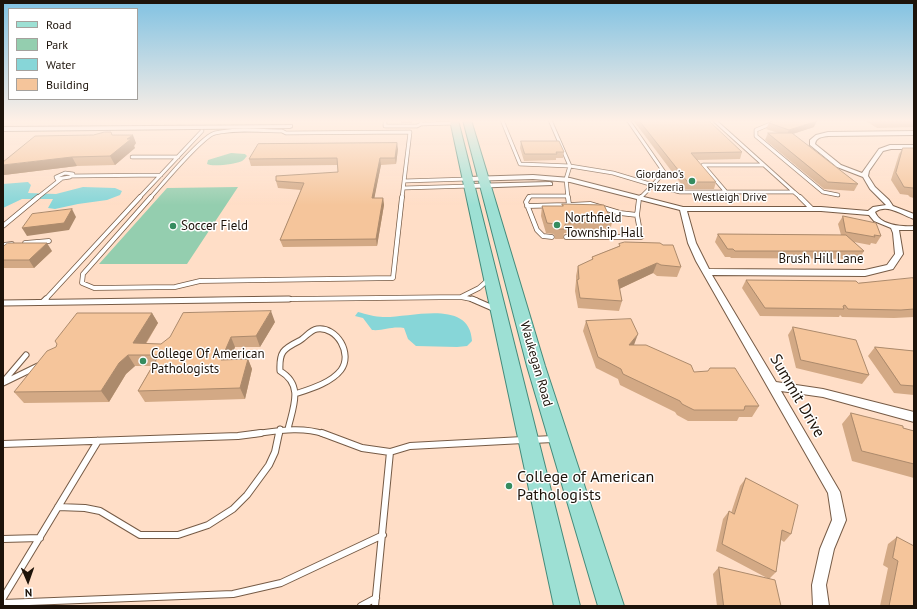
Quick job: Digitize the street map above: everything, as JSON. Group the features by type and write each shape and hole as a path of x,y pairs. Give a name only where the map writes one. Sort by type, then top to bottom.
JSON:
{"main road":[{"name":"Waukegan Road","path":"461,148 567,606"},
{"name":"Waukegan Road","path":"475,148 536,366 611,606"}],"street":[{"path":"817,148 839,166 865,176 866,172 881,150 888,148"},
{"name":"Westleigh Drive","path":"865,176 872,188 887,201 891,208"},
{"name":"Westleigh Drive","path":"469,183 566,182 591,185 639,199 683,209 812,209 871,213 871,211 876,208 891,208 914,217"},
{"name":"Summit Drive","path":"683,209 692,243 700,260 834,492 839,520 826,549 819,585 821,606"},
{"path":"871,213 876,219 894,227 914,228"},
{"name":"Brush Hill Lane","path":"708,272 865,273 890,267 899,254 897,233 894,227"},
{"path":"773,386 823,392 914,417"}],"lane":[{"path":"43,302 186,148"},
{"path":"196,148 82,274 82,283 94,288 175,287 200,281 393,278 408,148"},
{"path":"514,148 520,164 570,166 613,173 680,192 794,192"},
{"path":"562,148 570,166 566,182 569,205"},
{"path":"566,237 641,237 637,215 639,199 664,172 648,148"},
{"path":"746,148 812,209"},
{"path":"771,148 823,192 838,195"},
{"path":"132,157 178,157"},
{"path":"726,192 703,166 764,165"},
{"path":"3,226 61,179 72,176 161,175"},
{"path":"404,181 469,183"},
{"path":"404,188 469,183"},
{"path":"552,237 543,236 537,230 527,206 527,199 531,196 568,196"},
{"path":"527,206 590,204 620,213 637,215"},
{"path":"22,244 49,241"},
{"path":"3,245 16,244"},
{"path":"461,296 485,285 490,276"},
{"path":"3,303 461,296 475,300 498,311"},
{"path":"288,429 295,394 295,384 287,374 280,371 279,357 286,347 306,337 311,331 318,328 328,330 336,335 343,346 346,358 341,370 317,387 295,394"},
{"path":"3,383 26,355"},
{"path":"3,383 42,364"},
{"path":"3,444 238,436 280,429 316,431 362,448 390,452 410,446 559,439"},
{"path":"58,507 85,508 100,511 140,535 178,535 208,526 233,509 247,496 269,465 275,452 280,429"},
{"path":"3,598 98,441"},
{"path":"360,606 376,602 390,452"},
{"path":"3,603 233,594 281,583 383,535"},
{"path":"3,538 40,538"}],"green space":[{"path":"231,153 245,154 247,156 243,161 235,163 219,165 207,164 208,160"},
{"name":"Soccer Field","path":"238,187 187,264 99,264 167,188"}],"water":[{"path":"28,182 31,185 28,193 56,194 83,187 115,188 122,191 120,195 107,200 55,209 48,208 53,199 22,199 3,208 3,184"},
{"path":"358,312 383,317 437,313 450,315 461,319 469,328 472,341 467,346 457,347 416,346 408,339 404,328 372,330 363,318 355,316"}],"building":[{"path":"20,148 119,148 110,156 72,157 3,165 3,162"},
{"path":"255,148 396,148 395,158 380,158 372,198 383,198 376,239 280,240 304,183 276,181 276,176 338,172 337,158 249,159"},
{"path":"523,148 562,148 564,152 556,152 557,154 525,154"},
{"path":"661,148 738,148 742,152 691,153 716,182 688,182"},
{"path":"787,148 812,148 858,184 828,182"},
{"path":"903,148 914,148 914,189 904,187 896,173"},
{"path":"562,204 604,205 612,222 566,223 564,227 565,229 556,229 556,224 547,223 542,206 563,206"},
{"path":"72,209 64,223 22,228 32,214"},
{"path":"843,216 876,223 881,236 874,235 875,237 846,232"},
{"path":"718,234 846,235 864,251 735,251 733,249 728,249"},
{"path":"625,242 673,245 681,267 661,265 657,263 618,280 622,301 580,298 577,280 579,279 578,266 593,259 592,257 620,246 619,244"},
{"path":"8,243 47,243 29,260 3,260 3,247"},
{"path":"913,278 914,309 901,310 848,309 845,305 843,306 844,309 765,308 746,280 856,281 858,283"},
{"name":"College Of American Pathologists","path":"271,311 256,336 231,337 221,360 248,359 240,388 138,391 159,355 128,355 119,363 101,391 14,392 47,351 56,347 57,344 55,341 77,313 152,313 133,343 161,344 170,337 183,313"},
{"path":"631,319 638,334 629,345 646,345 691,365 694,372 708,371 710,368 735,368 759,406 745,406 744,410 694,410 682,404 680,401 623,374 621,369 598,357 586,321"},
{"path":"793,327 856,340 869,375 801,360"},
{"path":"875,347 914,351 914,386 901,385"},
{"path":"851,413 903,426 903,428 914,431 914,464 862,451"},
{"path":"746,478 798,505 791,534 782,530 776,572 722,544 729,511 734,514"},
{"path":"897,537 914,546 914,606 889,606 898,561 893,558"},
{"path":"719,567 775,580 781,606 724,606"}],"place":[{"name":"Giordano's Pizzeria","path":"692,181"},
{"name":"Northfield Township Hall","path":"557,225"},
{"name":"Soccer Field","path":"173,226"},
{"name":"College Of American Pathologists","path":"143,361"},
{"name":"College of American Pathologists","path":"509,486"}]}
